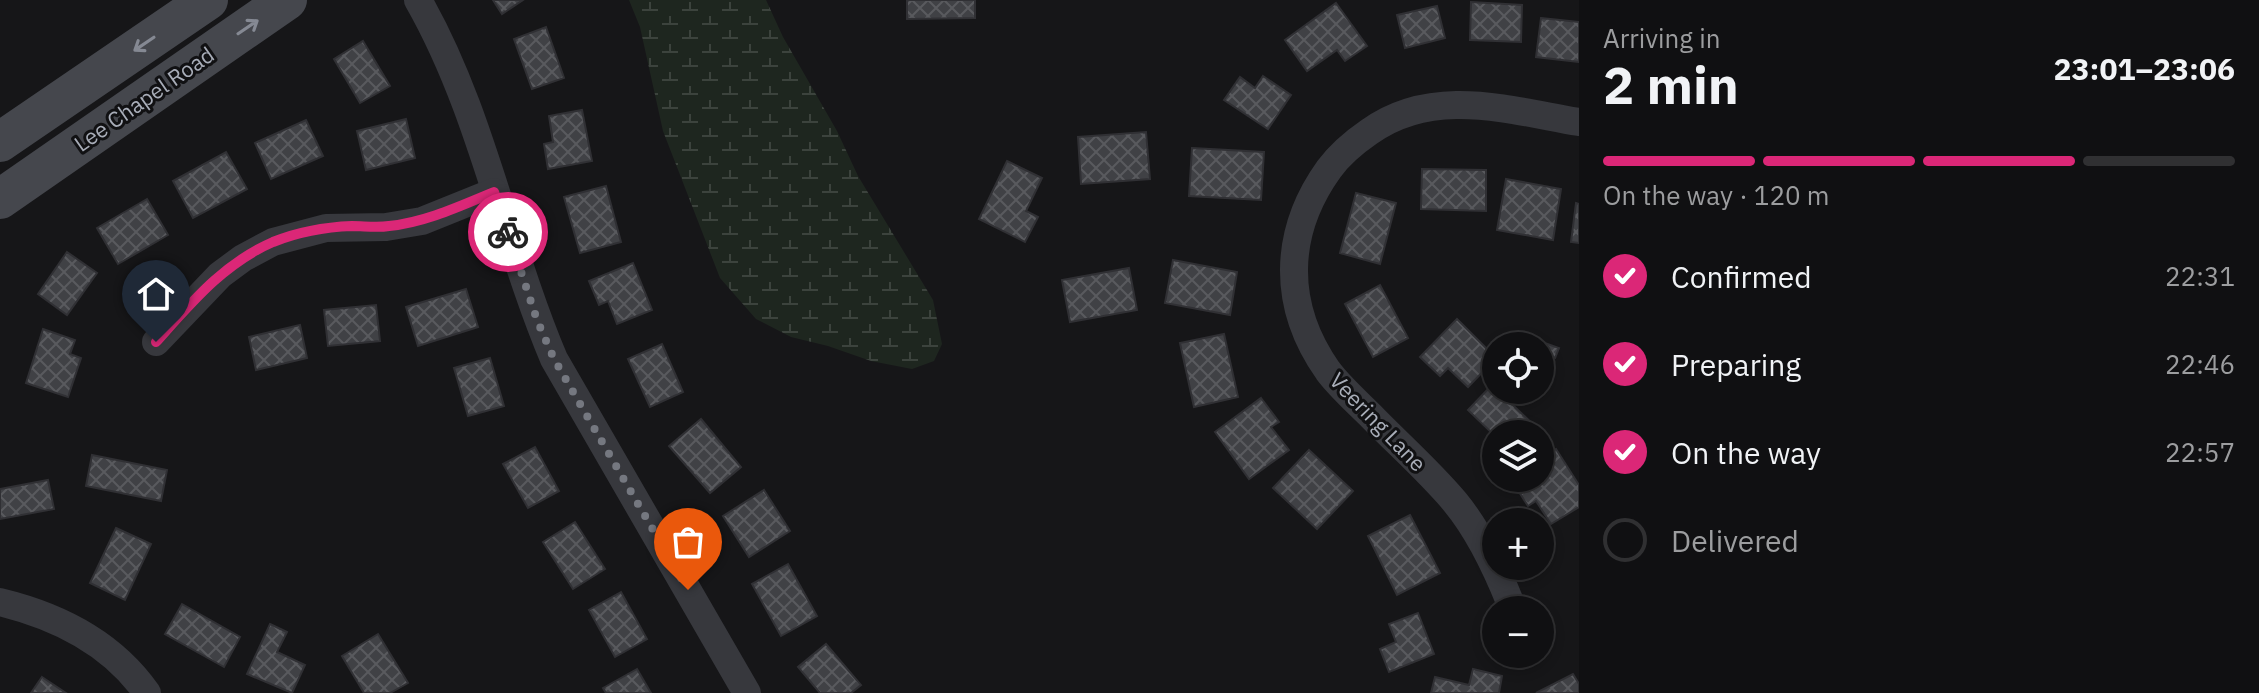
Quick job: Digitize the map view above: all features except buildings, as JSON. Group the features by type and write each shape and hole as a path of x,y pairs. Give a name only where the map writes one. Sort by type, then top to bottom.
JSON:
{"main road":[{"name":"Lee Chapel Road","path":"0,142 208,0"},
{"name":"Lee Chapel Road","path":"0,199 287,0"}],"street":[{"path":"418,0 460,86 537,320 554,359 747,693"},
{"name":"Veering Lane","path":"1507,596 1474,528 1457,504 1342,387 1311,343 1297,304 1294,284 1296,244 1302,217 1315,188 1335,161 1349,146 1395,116 1443,104 1472,104 1579,122"},
{"path":"156,342 220,275 273,242 326,228 386,227 422,221 494,192"},
{"path":"0,602 42,614 86,635 124,666 147,693"}],"green space":[{"path":"629,0 766,0 858,176 933,300 942,344 934,361 912,369 871,361 791,337 756,319 720,278 663,131 640,27"}],"way so far":[{"path":"508,232 537,320 554,359 688,590"}],"route":[{"path":"156,342 220,275 273,242 301,233 326,228 386,227 422,221 494,192 508,232"}]}
